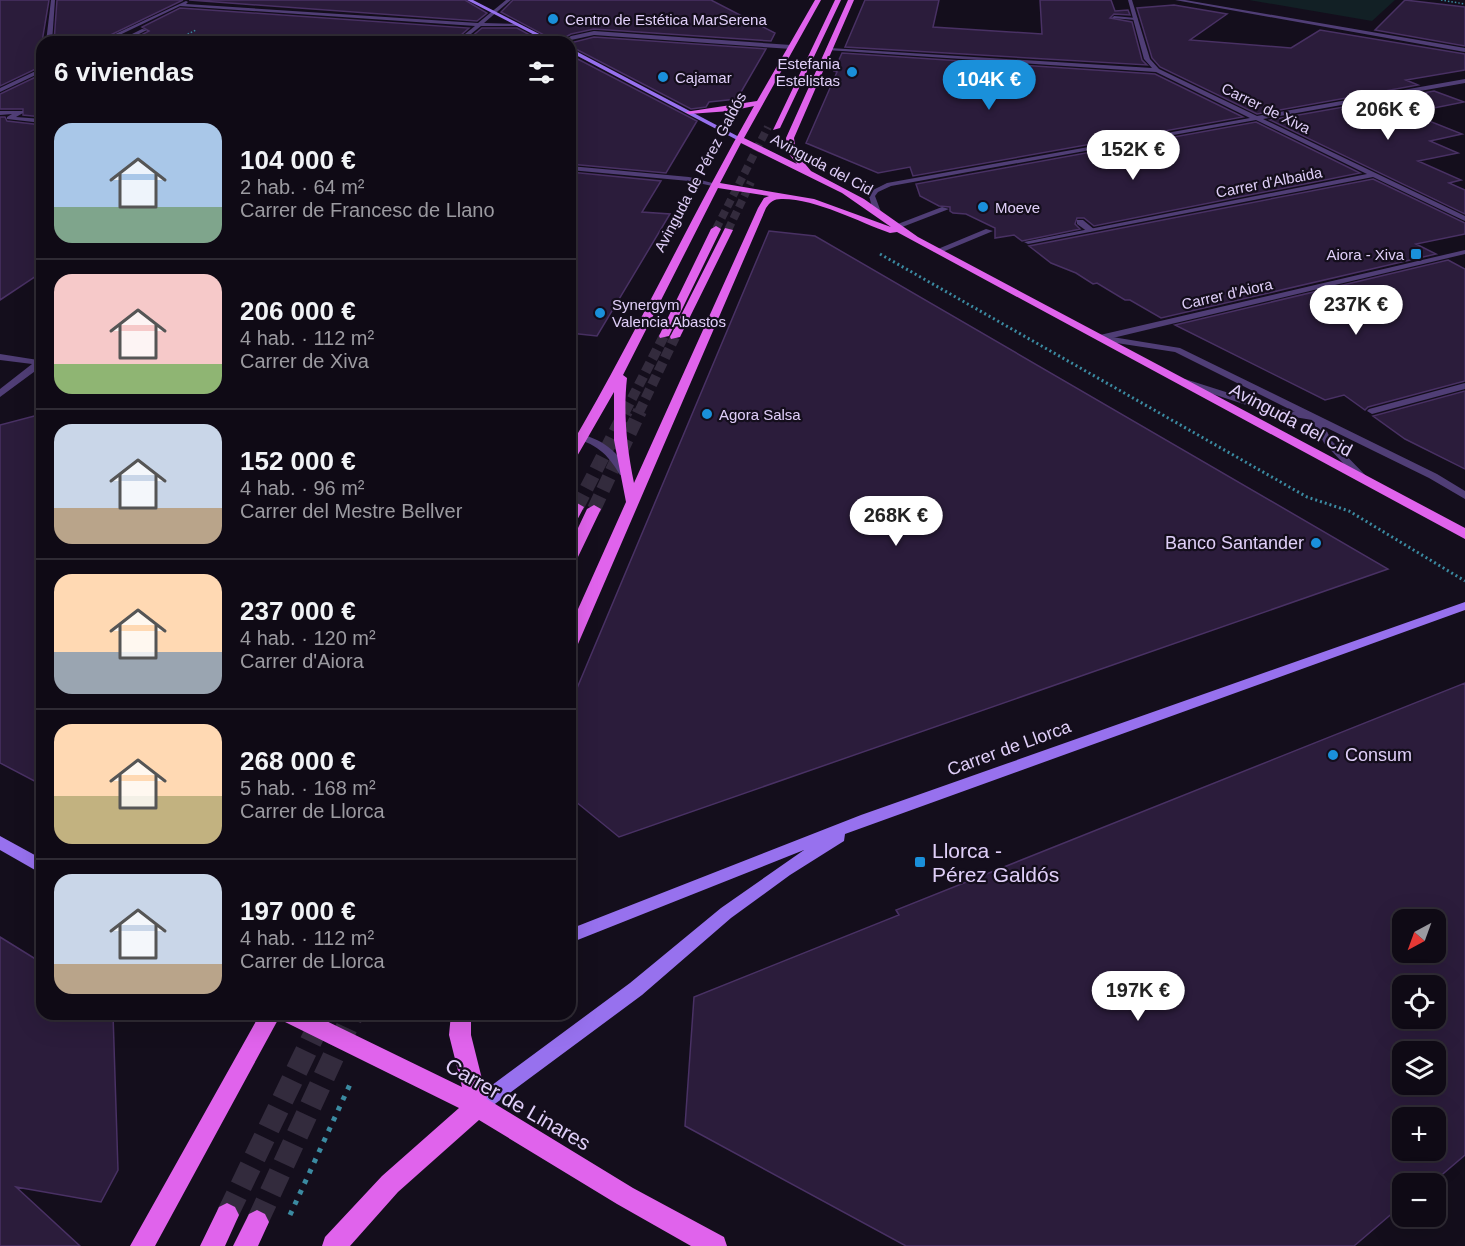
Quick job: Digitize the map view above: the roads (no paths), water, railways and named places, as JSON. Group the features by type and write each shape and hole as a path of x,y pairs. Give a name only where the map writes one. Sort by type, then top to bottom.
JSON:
{"main road":[{"path":"469,0 539,36"},
{"name":"Avinguda de Pérez Galdós","path":"576,449 623,366 760,103 818,0"},
{"path":"768,127 830,0"},
{"path":"776,128 838,0"},
{"path":"809,173 792,153 790,138 851,0"},
{"path":"576,53 741,140"},
{"path":"689,112 730,109 760,103"},
{"name":"Avinguda del Cid","path":"741,140 809,173 877,212 894,227 937,251 1465,534"},
{"name":"Avinguda del Cid","path":"717,185 811,201 915,239"},
{"path":"576,630 762,208 767,201 778,196"},
{"path":"716,229 669,337 728,230"},
{"name":"Avinguda de Pérez Galdós","path":"623,366 618,395 626,479 632,501"},
{"path":"576,546 594,509"},
{"name":"Carrer de Llorca","path":"576,934 866,819 1465,606"},
{"path":"334,1246 390,1184 478,1106 636,989 735,907 785,870 866,819"},
{"path":"0,842 36,863"},
{"path":"142,1246 268,1020"},
{"name":"Carrer de Linares","path":"303,1020 478,1106 626,1196 715,1246"},
{"path":"460,1020 460,1035 478,1106"},
{"path":"212,1246 227,1215"},
{"path":"245,1246 256,1222"}],"street":[{"path":"50,36 53,0"},
{"path":"114,36 190,0"},
{"path":"465,36 509,0"},
{"path":"1137,0 1130,0 1147,59 1157,70"},
{"path":"1177,0 1465,50"},
{"path":"180,5 479,25 516,25"},
{"path":"1114,17 1136,19"},
{"path":"132,36 144,30"},
{"path":"576,36 594,33 791,47"},
{"path":"830,50 1157,70"},
{"name":"Carrer de Xiva","path":"1157,70 1465,219"},
{"path":"0,90 36,73"},
{"path":"877,212 872,196 875,191 889,184 1465,81"},
{"path":"0,112 21,112 9,118 36,120"},
{"path":"576,169 689,179 717,185"},
{"name":"Carrer d'Albaida","path":"1028,242 1373,174"},
{"path":"894,227 945,209"},
{"path":"1080,222 1091,230"},
{"path":"937,251 989,231"},
{"name":"Carrer d'Aiora","path":"1100,338 1465,252"},
{"name":"Avinguda del Cid","path":"1100,338 1177,350 1433,476 1465,496"},
{"path":"0,357 36,361"},
{"path":"0,394 36,366"},
{"path":"1175,379 1274,411 1316,418 1328,441 1366,481"},
{"path":"1372,411 1465,386"},
{"path":"576,435 598,441 619,460 626,479"}],"tunnel":[{"path":"716,229 768,127"},
{"path":"728,230 751,182"},
{"path":"625,412 664,336"},
{"path":"639,412 675,337"},
{"path":"577,507 626,411"},
{"path":"594,509 640,411"},
{"path":"227,1215 321,1020"},
{"path":"257,1222 350,1020"}],"place":[{"name":"Centro de Estética MarSerena","path":"553,19"},
{"name":"Estefania Estelistas","path":"852,72"},
{"name":"Cajamar","path":"663,77"},
{"name":"Moeve","path":"983,207"},
{"name":"Aiora - Xiva","path":"1416,254"},
{"name":"Synergym Valencia Abastos","path":"600,313"},
{"name":"Agora Salsa","path":"707,414"},
{"name":"Banco Santander","path":"1316,543"},
{"name":"Consum","path":"1333,755"},
{"name":"Llorca - Pérez Galdós","path":"920,862"}]}
